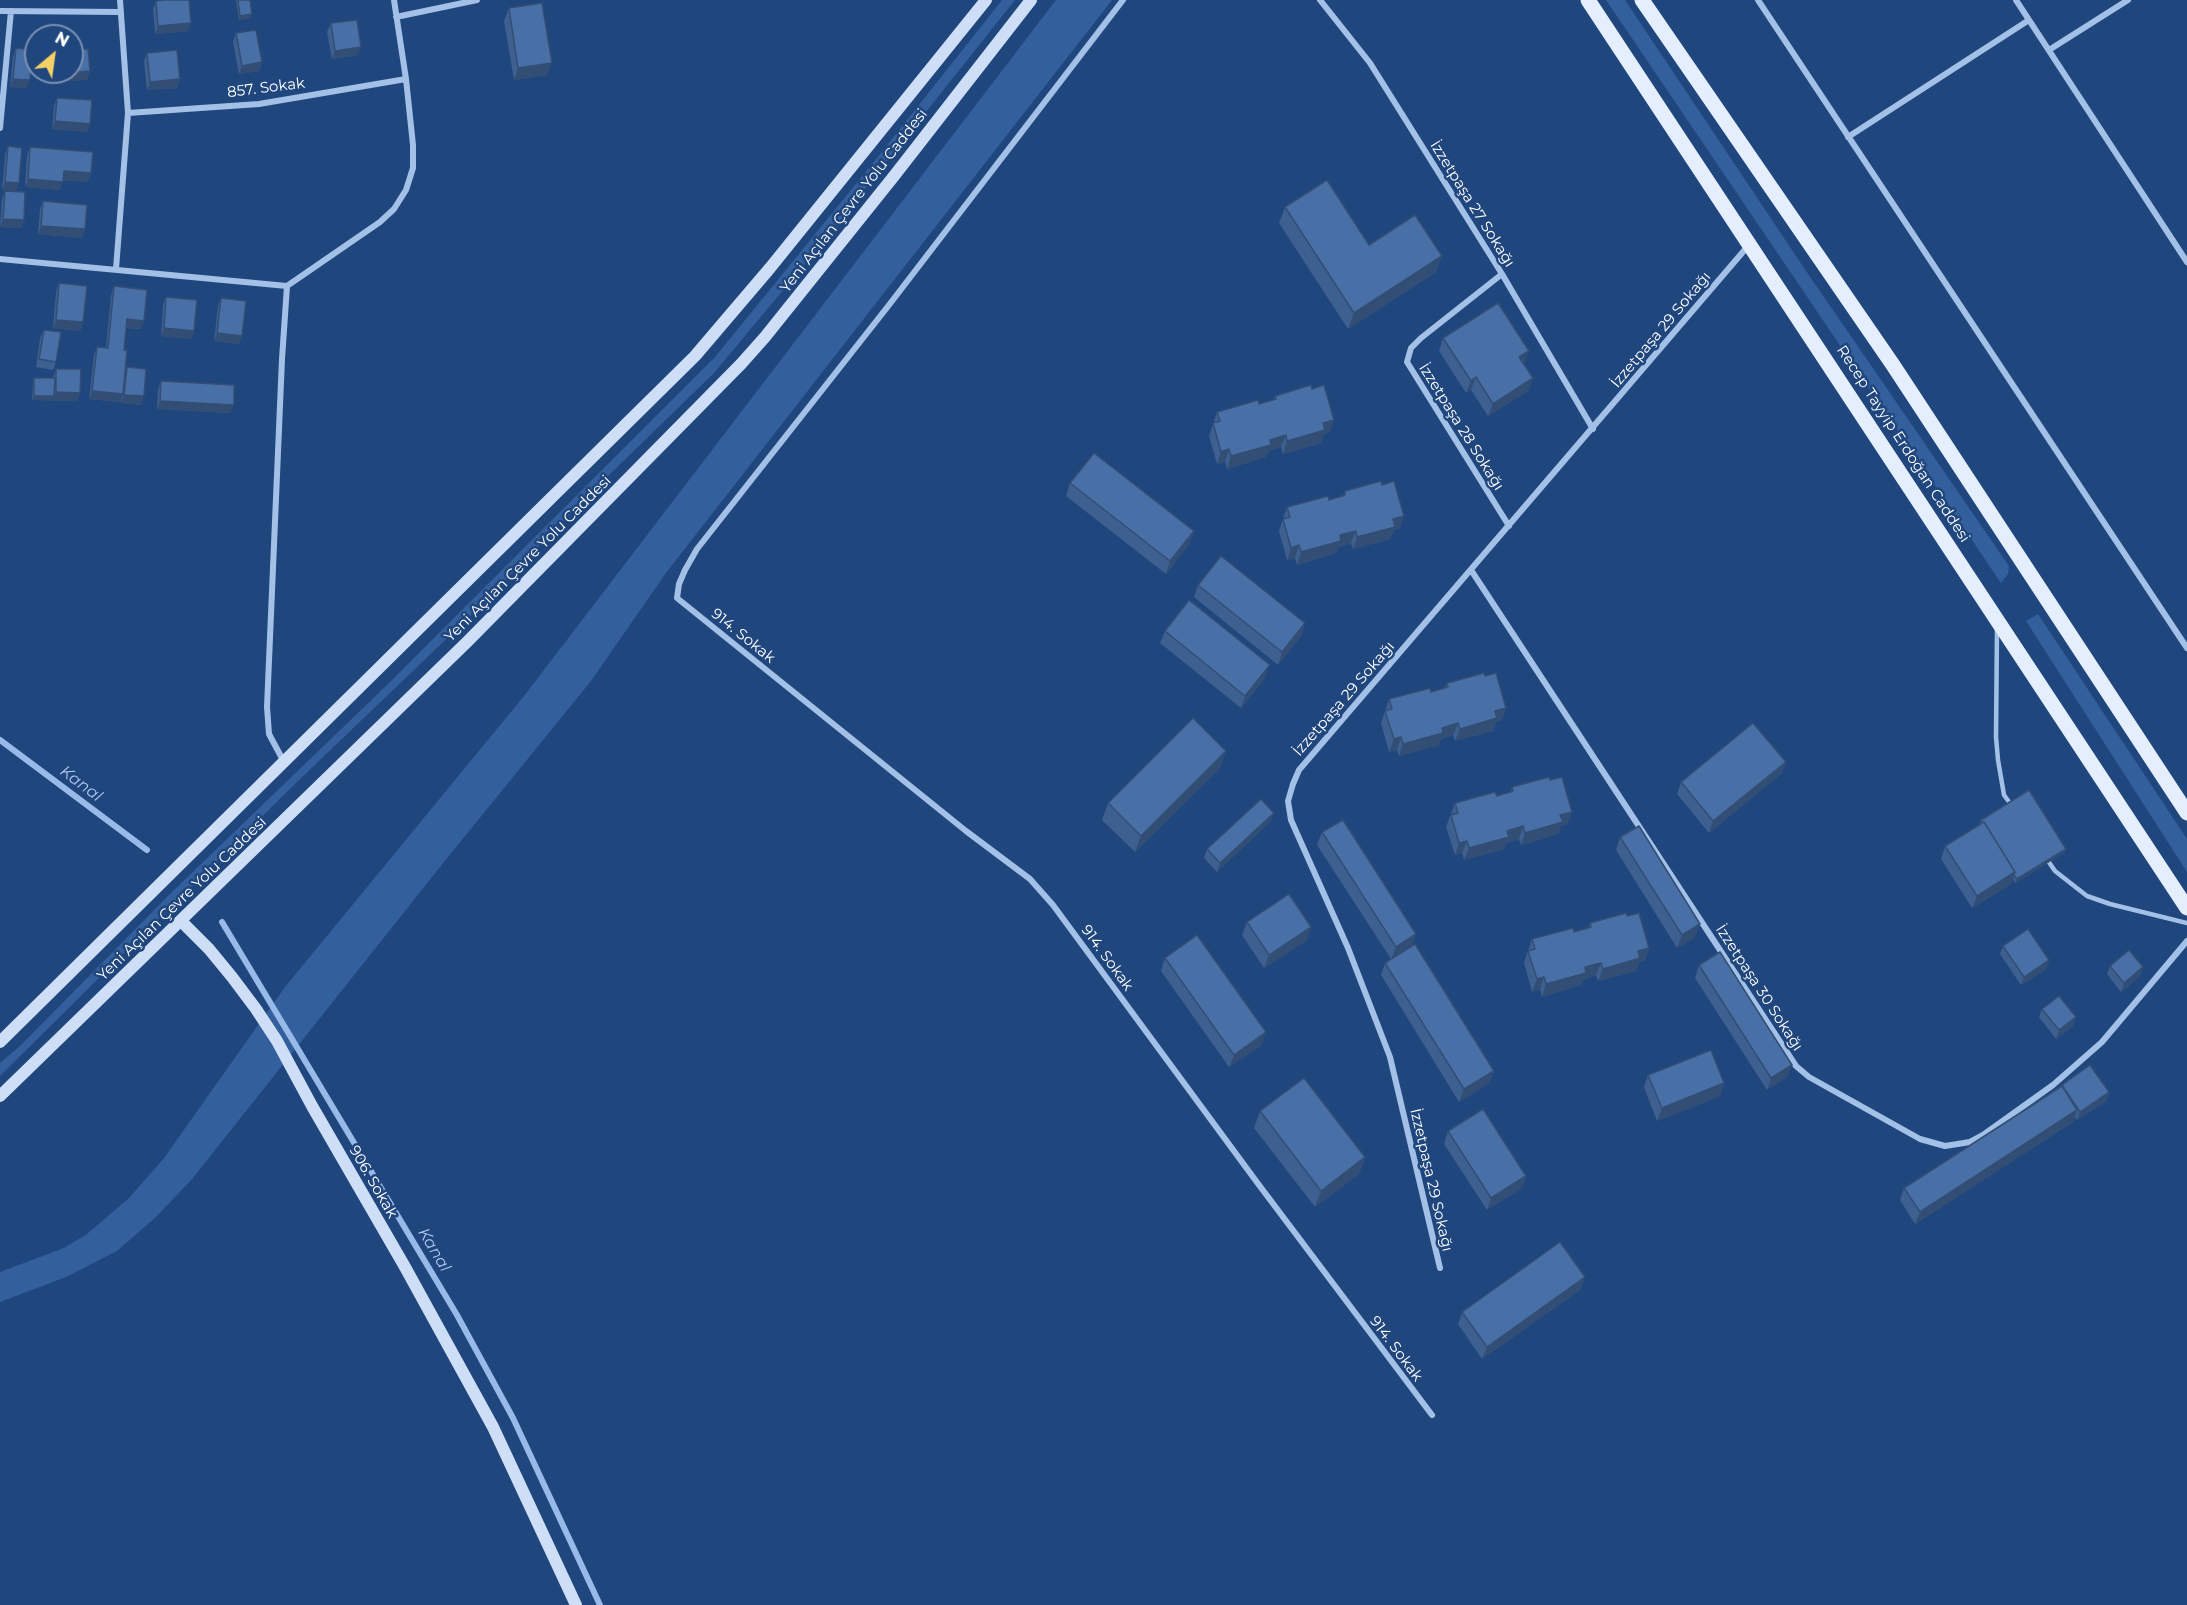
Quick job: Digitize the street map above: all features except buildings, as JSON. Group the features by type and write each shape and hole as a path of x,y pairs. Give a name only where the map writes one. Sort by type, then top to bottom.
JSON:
{"main road":[{"name":"Yeni Açılan Çevre Yolu Caddesi","path":"0,1042 695,356 770,268 986,0"},
{"name":"Yeni Açılan Çevre Yolu Caddesi","path":"0,1096 468,641 741,364 894,176 1031,0"},
{"name":"Recep Tayyip Erdoğan Caddesi","path":"1588,0 2187,908"},
{"path":"1642,0 1893,365 2187,813"},
{"name":"906. Sokak","path":"181,921 209,949 232,977 277,1041 482,1407 576,1605"}],"street":[{"path":"116,269 128,112 120,0"},
{"path":"0,259 288,286 380,222 394,209 406,190 413,168 413,145 394,0"},
{"path":"396,17 477,0"},
{"name":"914. Sokak","path":"1123,0 889,305 697,549 679,584 677,598 966,831 1030,879 1053,905 1432,1416"},
{"name":"İzzetpaşa 27 Sokağı","path":"1320,0 1370,63 1502,274 1593,429"},
{"path":"1758,0 2187,648"},
{"path":"2016,0 2187,262"},
{"path":"2049,50 2128,0"},
{"path":"0,11 121,12"},
{"path":"0,128 11,11"},
{"path":"1848,137 2029,20"},
{"name":"857. Sokak","path":"128,112 259,104 406,79"},
{"name":"İzzetpaşa 29 Sokağı","path":"1440,1269 1390,1057 1348,948 1291,820 1288,801 1293,784 1299,770 1750,243"},
{"name":"İzzetpaşa 28 Sokağı","path":"1502,274 1421,338 1411,348 1407,362 1509,526"},
{"path":"284,762 269,734 267,707 282,359 288,286"},
{"name":"İzzetpaşa 30 Sokağı","path":"1471,570 1796,1066 1809,1077 1920,1139 1945,1146 1970,1142 2053,1085 2102,1042 2187,941"}],"lane":[{"path":"1997,620 1996,737 1998,760 2004,795 2017,814"},
{"path":"2043,852 2055,871 2086,896 2187,923"}],"shaded area":[{"path":"1002,0 1015,0 810,258 714,373 604,480 461,625 297,782 0,1076 0,1063 20,1046 173,891 389,683 715,357"},
{"path":"1056,0 1112,0 666,573 591,681 192,1179 156,1217 117,1251 66,1277 0,1302 0,1272 64,1248 87,1234 129,1198 164,1158 285,987 524,696"},
{"path":"1606,0 1625,0 1804,268 2009,566 2008,574 2001,583"},
{"path":"2038,614 2187,839 2187,872 2026,621"}],"waterway":[{"name":"Kanal","path":"0,740 147,850"},
{"name":"Kanal","path":"222,922 457,1315 513,1418 600,1605"}]}
